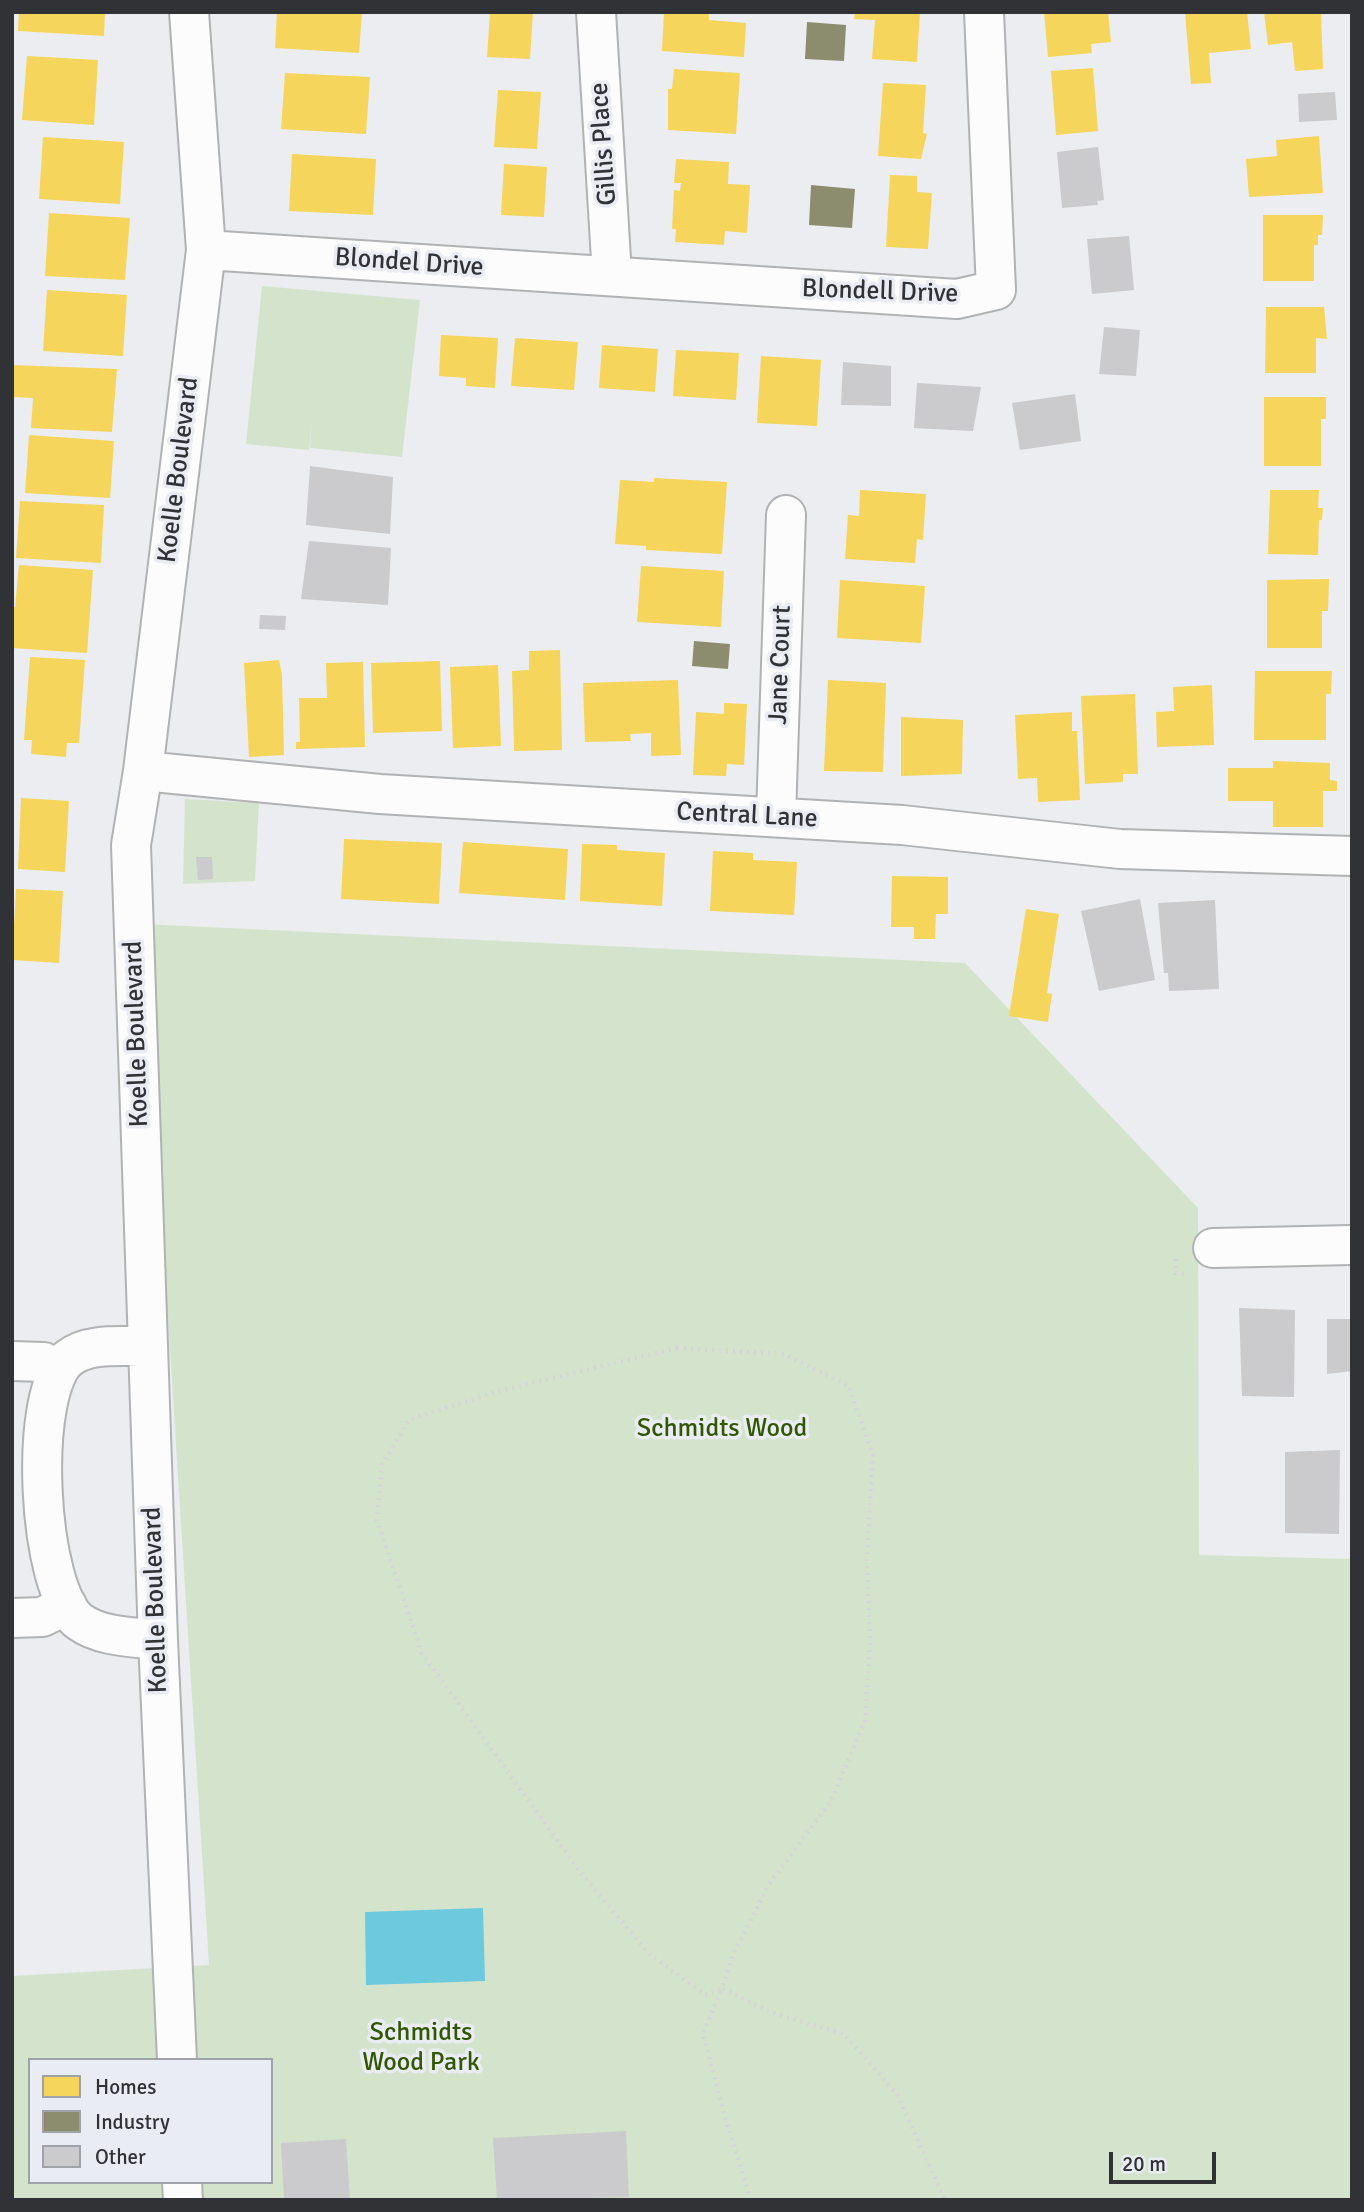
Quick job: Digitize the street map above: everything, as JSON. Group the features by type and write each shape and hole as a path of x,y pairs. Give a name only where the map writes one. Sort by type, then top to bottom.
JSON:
{"street":[{"name":"Koelle Boulevard","path":"177,2058 158,1640 131,845 143,771 206,250 189,12"},
{"name":"Gillis Place","path":"596,12 612,276"},
{"name":"Blondell Drive","path":"612,276 957,299 996,290 984,12"},
{"name":"Blondel Drive","path":"206,250 612,276"},
{"name":"Jane Court","path":"776,816 786,515"},
{"name":"Central Lane","path":"143,771 380,794 628,810 776,816 1120,849 1352,856"},
{"path":"1213,1248 1352,1245"},
{"path":"147,1346 88,1348 67,1358 51,1382 40,1486 61,1597 79,1622 117,1636 158,1640"},
{"path":"12,1361 44,1362 58,1371"},
{"path":"12,1618 42,1617 67,1605"}],"path":[{"path":"722,1988 706,1995 649,1954 578,1869 422,1653 377,1520 382,1465 409,1420 495,1392 677,1348 783,1354 849,1386 873,1456 867,1558 870,1643 865,1721 831,1801 769,1884 733,1955 722,1988 703,2033 724,2114 751,2200"},
{"path":"722,1988 770,2012 844,2034 897,2094 945,2200"}],"green space":[{"path":"262,286 420,300 402,457 310,448 312,422 309,450 246,444"},
{"path":"185,799 259,803 255,881 183,884"},
{"name":"Schmidts Wood","path":"143,924 965,963 1198,1208 1199,1555 1352,1559 1352,2200 12,2200 12,1976 209,1965"}],"water":[{"path":"483,1908 485,1981 366,1985 365,1912"}],"building: Homes":[{"path":"19,12 105,12 104,36 18,31"},
{"path":"277,12 362,12 359,53 275,48"},
{"path":"490,12 533,12 530,59 487,57"},
{"path":"664,12 709,12 709,20 746,23 744,57 662,51"},
{"path":"855,12 920,12 917,62 872,59 875,20 854,19"},
{"path":"1044,12 1108,12 1111,42 1091,44 1092,53 1048,57"},
{"path":"1185,12 1247,12 1251,49 1209,53 1211,83 1191,84"},
{"path":"1264,12 1321,12 1323,69 1295,71 1292,42 1268,45"},
{"path":"27,56 98,60 94,125 22,120"},
{"path":"1093,68 1098,131 1056,135 1051,71"},
{"path":"674,69 740,73 736,134 668,130 668,89 672,89"},
{"path":"285,73 370,77 366,134 281,129"},
{"path":"883,83 926,85 923,133 927,134 921,159 878,156"},
{"path":"498,90 541,92 537,149 494,147"},
{"path":"1319,136 1323,193 1249,197 1246,159 1277,156 1276,140"},
{"path":"43,137 124,142 120,204 39,199"},
{"path":"292,154 376,159 373,215 289,211"},
{"path":"676,159 729,162 728,184 750,185 747,233 725,231 724,245 675,242 676,229 672,229 674,190 680,191 681,183 674,183"},
{"path":"504,164 547,167 544,217 501,215"},
{"path":"890,175 917,176 917,192 932,193 928,249 886,247"},
{"path":"49,213 130,218 125,280 45,276"},
{"path":"1263,215 1323,215 1322,235 1318,235 1318,245 1314,245 1314,281 1263,281"},
{"path":"47,290 127,295 123,356 43,351"},
{"path":"1266,307 1324,307 1327,339 1316,338 1316,373 1265,373"},
{"path":"441,335 498,338 495,388 466,386 466,378 439,376"},
{"path":"515,338 578,342 574,390 511,386"},
{"path":"602,345 658,349 655,392 599,388"},
{"path":"676,350 739,353 736,400 673,396"},
{"path":"761,356 821,360 817,426 757,423"},
{"path":"12,365 117,369 112,432 31,428 33,398 12,397"},
{"path":"1264,397 1326,397 1326,419 1321,419 1321,466 1264,466"},
{"path":"29,435 114,441 110,498 25,493"},
{"path":"654,478 727,482 722,554 646,550 646,546 615,544 620,480 654,482"},
{"path":"860,490 926,494 923,540 917,539 915,563 845,559 848,515 859,516"},
{"path":"1270,490 1319,490 1318,508 1323,508 1322,520 1319,520 1318,555 1268,554"},
{"path":"20,501 104,505 101,563 16,558"},
{"path":"19,565 93,570 87,653 12,648 12,607 15,607"},
{"path":"641,566 724,571 721,627 637,622"},
{"path":"1329,579 1328,611 1322,611 1322,648 1267,648 1267,580"},
{"path":"840,580 925,586 921,643 837,638"},
{"path":"560,650 562,750 514,751 512,671 529,670 529,651"},
{"path":"30,657 85,660 79,743 67,743 66,757 31,754 32,740 24,740"},
{"path":"279,660 282,675 284,755 249,757 244,663"},
{"path":"440,661 442,731 373,733 371,663"},
{"path":"363,662 365,747 296,749 296,742 300,742 299,698 327,698 326,663"},
{"path":"498,665 501,746 453,748 450,667"},
{"path":"1255,671 1332,671 1331,694 1326,694 1326,740 1254,740"},
{"path":"678,680 681,755 651,756 651,733 630,734 631,741 585,742 583,683"},
{"path":"828,680 886,683 883,772 824,771"},
{"path":"1212,685 1214,745 1157,747 1156,712 1174,711 1173,687"},
{"path":"1135,694 1138,774 1123,774 1123,782 1085,784 1081,696"},
{"path":"724,703 747,704 744,765 727,764 726,776 693,775 696,712 724,714"},
{"path":"1072,712 1072,731 1077,731 1080,800 1038,802 1037,778 1018,779 1015,715"},
{"path":"901,717 963,720 962,774 901,776"},
{"path":"1273,761 1330,763 1330,780 1337,781 1337,791 1323,791 1323,827 1273,827 1273,801 1228,801 1228,768 1273,768"},
{"path":"21,798 69,801 65,872 18,869"},
{"path":"344,839 442,843 439,904 341,899"},
{"path":"463,842 568,849 565,900 459,893"},
{"path":"582,844 617,845 617,850 665,853 662,906 580,901"},
{"path":"713,851 753,853 753,860 797,862 794,915 710,911"},
{"path":"892,876 948,877 948,914 936,914 935,939 914,939 914,927 891,927"},
{"path":"16,889 63,891 59,963 12,960"},
{"path":"1026,909 1059,914 1047,993 1052,994 1048,1022 1009,1016"}],"building: Industry":[{"path":"807,22 846,25 844,61 805,59"},
{"path":"811,185 855,189 852,228 809,225"},
{"path":"694,641 730,644 728,669 692,666"}],"building: Other":[{"path":"1335,92 1337,120 1299,122 1298,94"},
{"path":"1098,147 1104,200 1097,201 1098,205 1062,208 1057,152"},
{"path":"1129,236 1134,290 1092,294 1087,239"},
{"path":"1104,327 1140,330 1136,376 1099,374"},
{"path":"843,362 891,366 891,406 841,405"},
{"path":"917,383 981,387 973,431 914,428"},
{"path":"1075,394 1081,441 1020,450 1012,403"},
{"path":"310,466 393,477 390,534 306,525"},
{"path":"309,541 391,548 388,605 301,599"},
{"path":"260,615 286,616 285,630 259,629"},
{"path":"196,857 212,857 213,879 198,880"},
{"path":"1140,899 1155,980 1099,991 1081,911"},
{"path":"1215,900 1219,989 1169,991 1168,973 1164,973 1158,903"},
{"path":"1239,1308 1295,1310 1294,1397 1242,1396"},
{"path":"1327,1319 1352,1319 1352,1371 1327,1374"},
{"path":"1340,1450 1339,1534 1285,1533 1285,1452"},
{"path":"626,2131 629,2197 497,2200 493,2138"},
{"path":"346,2139 350,2200 284,2200 281,2143"}],"park label":[{"name":"Schmidts Wood Park","path":"421,2048"}]}
